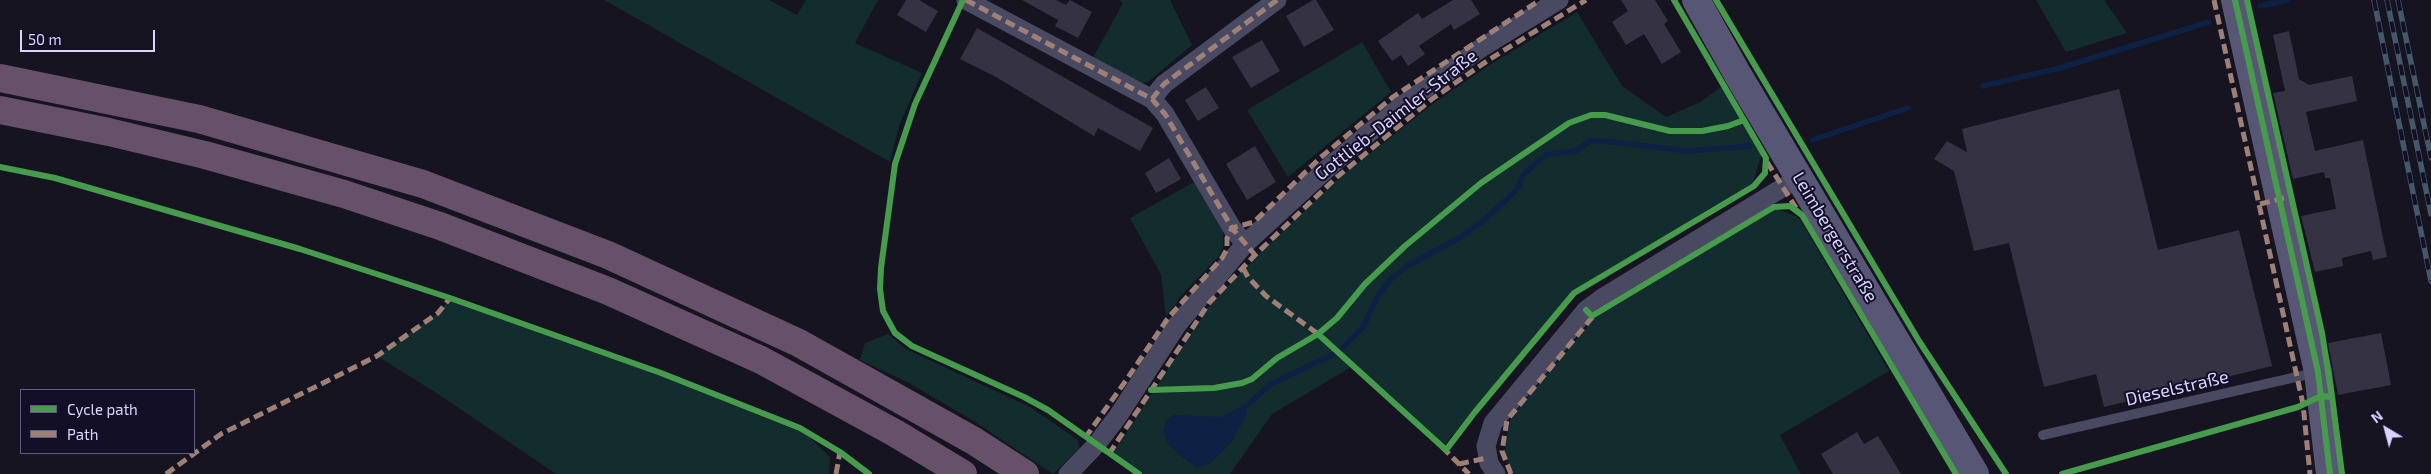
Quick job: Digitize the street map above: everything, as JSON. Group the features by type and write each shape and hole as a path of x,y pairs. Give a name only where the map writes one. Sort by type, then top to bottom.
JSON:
{"highway":[{"path":"0,78 200,119 423,184 608,254 782,335 974,441 1025,474"},
{"path":"0,110 109,132 205,156 344,194 440,226 608,291 761,360 895,433 960,472"}],"street":[{"path":"966,0 1152,99 1165,114 1232,228 1245,244"},
{"path":"1152,99 1164,84 1277,0"},
{"name":"Gottlieb-Daimler-Straße","path":"1068,474 1096,445 1118,416 1177,325 1245,244 1331,164 1400,108 1478,50 1559,0"},
{"name":"Leimbergerstraße","path":"1696,0 1738,75 1975,474"},
{"path":"2235,0 2318,372 2330,474"},
{"path":"1496,474 1489,463 1486,446 1493,423 1586,310 1602,298 1800,177"}],"lane":[{"name":"Dieselstraße","path":"2044,435 2318,372"}],"green space":[{"path":"604,0 769,0 797,15 806,0 878,0 855,43 922,73 899,126 890,162"},
{"path":"1119,0 1170,0 1192,45 1149,81 1141,84 1091,61 1123,3"},
{"path":"2036,0 2104,0 2127,33 2066,52"},
{"path":"1577,12 1622,86 1666,117 1700,102 1724,85 1762,152 1753,183 1572,291 1443,447 1353,366 1272,414 1230,474 1143,474 1113,453 1210,305 1260,253 1338,179 1434,103 1491,64"},
{"path":"1362,42 1391,92 1288,177 1247,110"},
{"path":"1194,182 1223,223 1223,248 1218,257 1181,296 1166,317 1161,275 1130,218"},
{"path":"1776,209 1796,216 1801,221 1889,371 1780,435 1801,474 1514,474 1508,464 1505,449 1509,423 1517,410 1595,318"},
{"path":"450,298 661,373 800,428 830,457 829,474 556,474 438,394 377,356 438,313"},
{"path":"888,334 906,349 1030,407 1078,440 1079,449 1053,474 972,420 909,383 860,360 865,343"}],"water":[{"path":"1240,407 1248,412 1232,442 1210,464 1197,467 1183,458 1168,444 1163,431 1167,420 1173,415 1221,417"}],"building":[{"path":"906,0 919,0 938,11 926,32 897,15"},
{"path":"1022,0 1056,0 1066,5 1070,0 1092,12 1078,38 1055,26 1058,20"},
{"path":"1316,0 1334,30 1304,47 1286,16"},
{"path":"1453,0 1471,0 1480,14 1454,30 1451,24 1419,46 1425,54 1408,66 1401,55 1392,61 1378,41 1418,13 1422,19"},
{"path":"1621,0 1655,0 1668,21 1664,24 1681,52 1662,64 1644,34 1626,45 1612,22 1628,11"},
{"path":"977,28 1153,128 1140,151 1098,128 1094,136 996,77 960,59"},
{"path":"2289,31 2299,79 2309,85 2352,76 2357,101 2306,112 2315,151 2363,140 2387,257 2373,260 2371,251 2342,258 2343,266 2315,272 2301,216 2336,209 2330,178 2325,178 2324,172 2293,179 2273,93 2285,91 2273,35"},
{"path":"1262,40 1280,71 1251,88 1232,57"},
{"path":"1206,87 1219,108 1198,121 1185,100"},
{"path":"2119,89 2158,250 2239,230 2272,366 2104,407 2096,374 2044,387 2009,243 1974,251 1954,171 1934,159 1947,141 1967,152 1962,129"},
{"path":"1255,146 1276,182 1247,200 1226,164"},
{"path":"1169,158 1181,179 1156,193 1145,173"},
{"path":"2381,333 2391,385 2338,395 2328,343"},
{"path":"1857,432 1864,444 1878,436 1901,474 1833,474 1821,454"}],"waterway":[{"path":"2260,6 2287,0"},
{"path":"1983,86 2060,68 2209,22"},
{"path":"1812,140 1908,108"},
{"path":"1243,409 1271,384 1338,352 1363,327 1378,296 1390,280 1407,266 1461,237 1483,221 1518,188 1523,175 1545,155 1576,151 1590,141 1605,141 1688,151 1750,146"}],"railway":[{"path":"2374,0 2431,281"},
{"path":"2387,0 2431,214"},
{"path":"2398,0 2431,158"}],"marked path":[{"path":"966,0 1152,99 1165,114 1232,228 1255,255"},
{"path":"1152,99 1164,84 1277,0"},
{"path":"1085,438 1168,318 1222,258 1227,249 1227,238 1232,228 1254,222 1320,158 1393,97 1540,0"},
{"path":"1109,454 1209,303 1255,255 1337,177 1432,99 1490,59 1586,0"},
{"path":"2214,0 2303,404 2310,474"},
{"path":"1767,162 1796,208"},
{"path":"2260,204 2284,198"},
{"path":"1243,268 1248,277 1266,296 1318,334 1320,333"},
{"path":"195,453 221,434 377,356 438,313 450,298"},
{"path":"1511,474 1502,451 1507,420 1595,314"},
{"path":"1442,447 1469,474"},
{"path":"836,474 840,452"},
{"path":"166,474 194,454"},
{"path":"1459,464 1487,458"}],"cycle path":[{"path":"963,0 915,104 895,164 881,268 880,289 883,311 895,333 912,346 1024,397 1048,410 1139,474"},
{"path":"1151,390 1214,388 1242,383 1252,379 1277,358 1318,334 1446,450 1475,412 1574,293 1754,186 1765,173 1766,158 1674,0"},
{"path":"1716,0 1919,341 2006,474"},
{"path":"2235,0 2318,372 2330,474"},
{"path":"2247,0 2322,333 2332,397"},
{"path":"1318,334 1337,318 1365,284 1405,246 1481,183 1569,123 1591,115 1605,115 1670,131 1702,131 1728,126 1744,120"},
{"path":"0,167 55,178 300,249 450,298 661,373 800,428 840,452 869,474"},
{"path":"1586,310 1592,316 1774,207 1790,206 1802,215 1956,474"},
{"path":"2062,474 2298,407 2321,396 2332,397 2342,474"}]}
